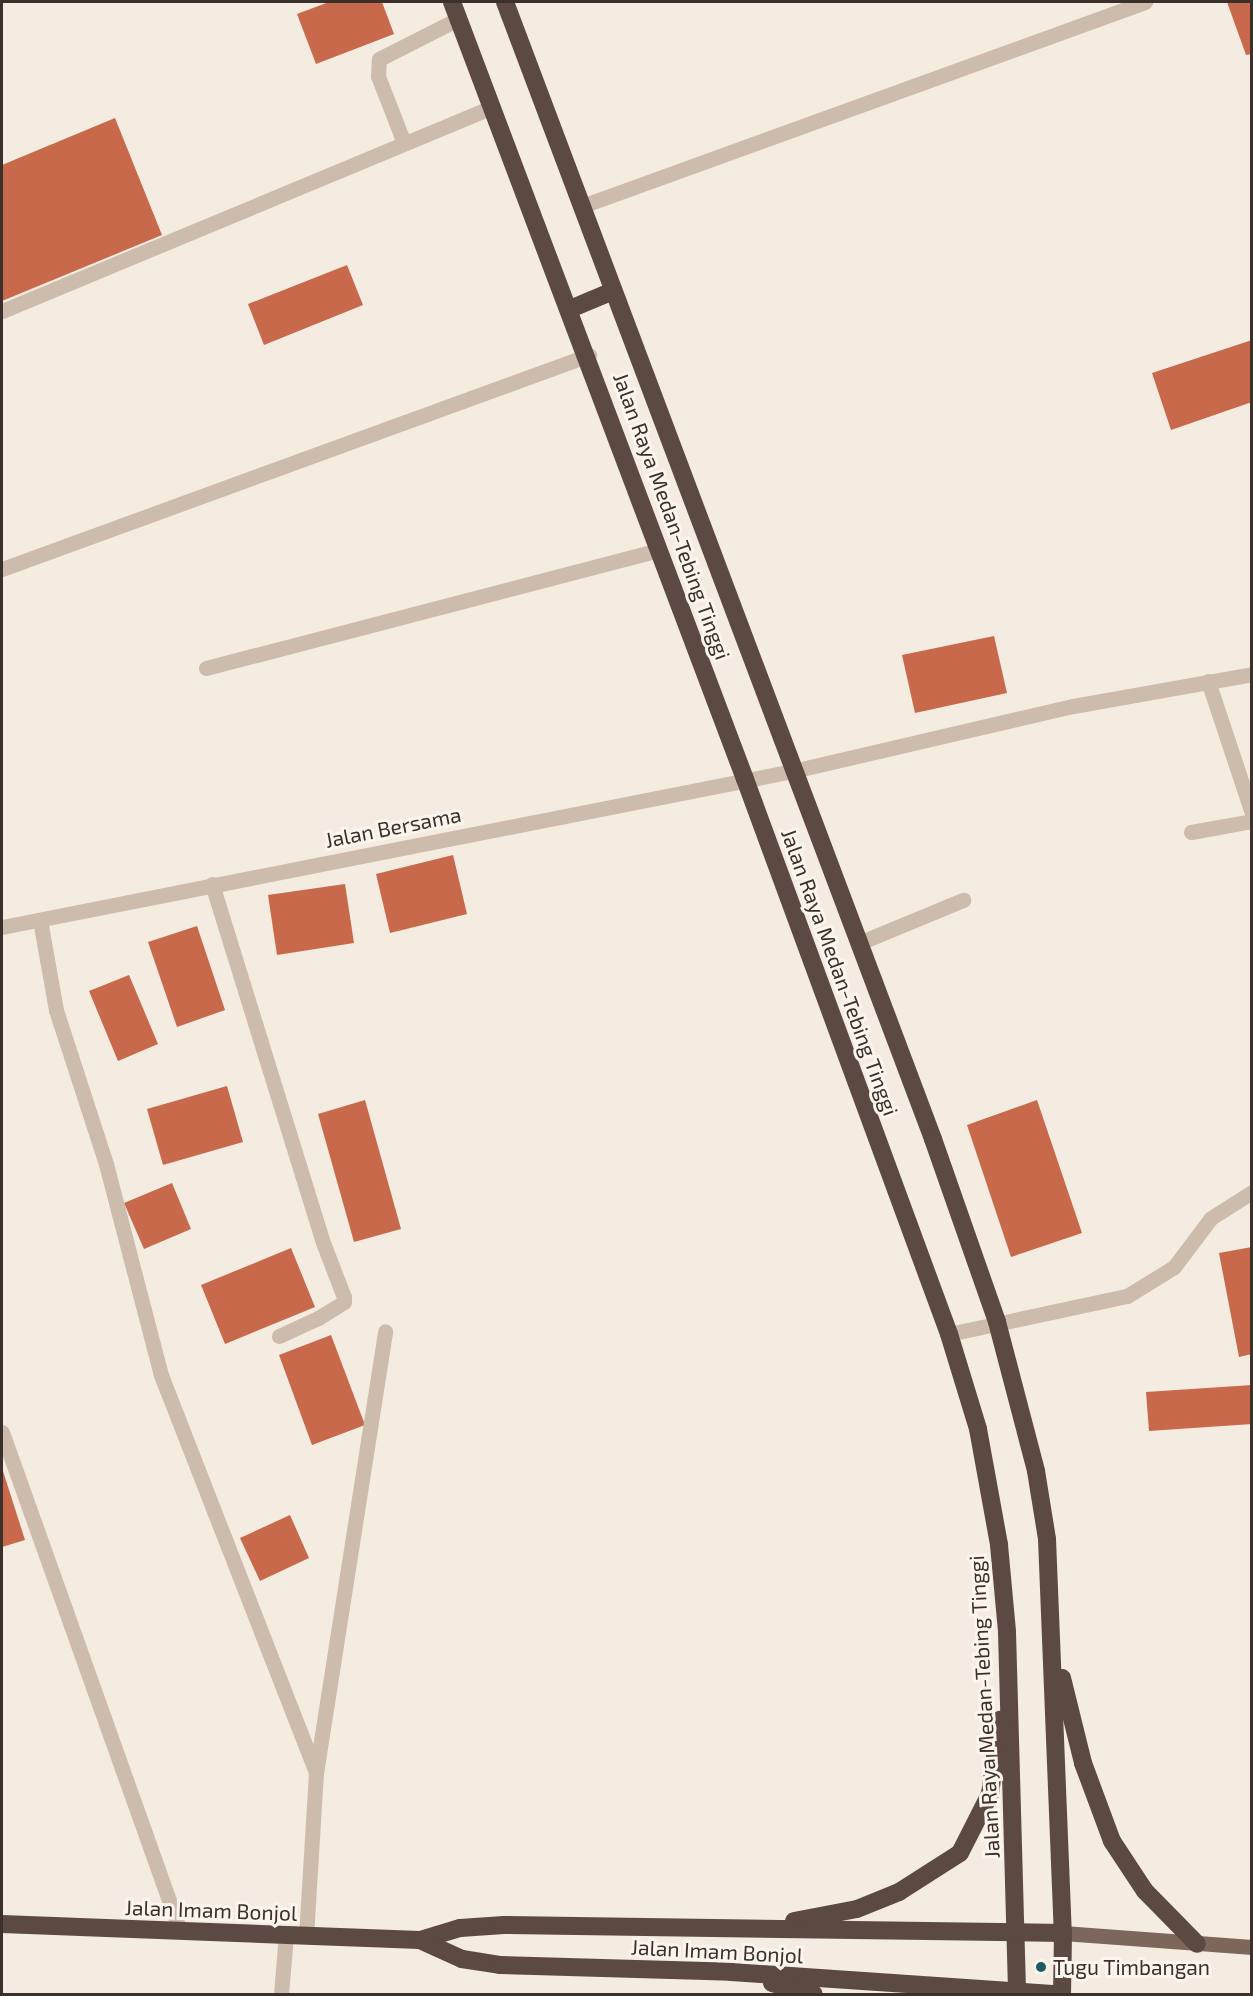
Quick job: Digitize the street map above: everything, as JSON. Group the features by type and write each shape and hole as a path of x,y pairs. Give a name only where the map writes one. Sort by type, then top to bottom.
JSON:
{"highway":[{"name":"Jalan Raya Medan-Tebing Tinggi","path":"452,2 490,108 589,356 745,779 949,1334 978,1429 999,1545 1007,1632 1017,1994"},
{"name":"Jalan Raya Medan-Tebing Tinggi","path":"505,2 859,943 997,1322 1036,1471 1047,1539 1063,1933 1062,1995"},
{"path":"570,309 613,291"},
{"path":"1052,1629 1083,1763 1112,1841 1145,1891 1197,1944"},
{"path":"733,1929 857,1909 899,1892 960,1853 990,1794 1007,1632"},
{"name":"Jalan Imam Bonjol","path":"2,1924 420,1940 460,1928 504,1925 1063,1933"},
{"name":"Jalan Imam Bonjol","path":"420,1940 462,1959 500,1965 731,1972 1056,1995"},
{"path":"731,1972 814,1995"}],"main road":[{"path":"1063,1933 1251,1947"}],"street":[{"path":"582,206 1145,2"},
{"path":"404,142 378,76 379,58 458,19"},
{"path":"2,311 490,108"},
{"path":"2,569 589,356"},
{"path":"206,668 659,550"},
{"name":"Jalan Bersama","path":"2,927 793,771 1073,706 1251,674"},
{"path":"1208,681 1251,813"},
{"path":"1191,832 1251,821"},
{"path":"212,884 324,1245 344,1297 344,1302 327,1313 279,1336"},
{"path":"859,943 963,900"},
{"path":"40,920 57,1010 106,1164 161,1375 316,1773"},
{"path":"949,1334 1127,1296 1174,1267 1211,1218 1251,1192"},
{"path":"306,1936 316,1773 385,1331"},
{"path":"2,1432 180,1931"},
{"path":"281,1995 286,1935"}],"building":[{"path":"329,2 382,2 394,34 316,64 297,14"},
{"path":"1227,2 1252,2 1252,54 1246,55"},
{"path":"115,118 162,235 2,301 2,165"},
{"path":"347,265 363,305 264,345 248,304"},
{"path":"1252,340 1252,402 1171,430 1152,373"},
{"path":"994,636 1007,693 915,713 902,655"},
{"path":"453,855 467,914 390,933 376,874"},
{"path":"345,884 354,943 277,955 268,895"},
{"path":"197,926 225,1010 177,1027 148,942"},
{"path":"129,975 158,1044 118,1061 89,991"},
{"path":"227,1086 243,1142 163,1165 147,1109"},
{"path":"365,1100 401,1229 354,1242 318,1114"},
{"path":"1037,1100 1082,1233 1011,1257 967,1125"},
{"path":"172,1183 191,1229 144,1249 124,1203"},
{"path":"1252,1247 1252,1354 1239,1357 1219,1253"},
{"path":"291,1248 315,1307 225,1344 201,1285"},
{"path":"331,1335 365,1425 312,1445 279,1355"},
{"path":"1252,1385 1252,1424 1149,1431 1146,1392"},
{"path":"2,1468 25,1540 2,1547"},
{"path":"290,1515 309,1558 260,1581 240,1538"}],"place":[{"name":"Tugu Timbangan","path":"1041,1967"}]}
